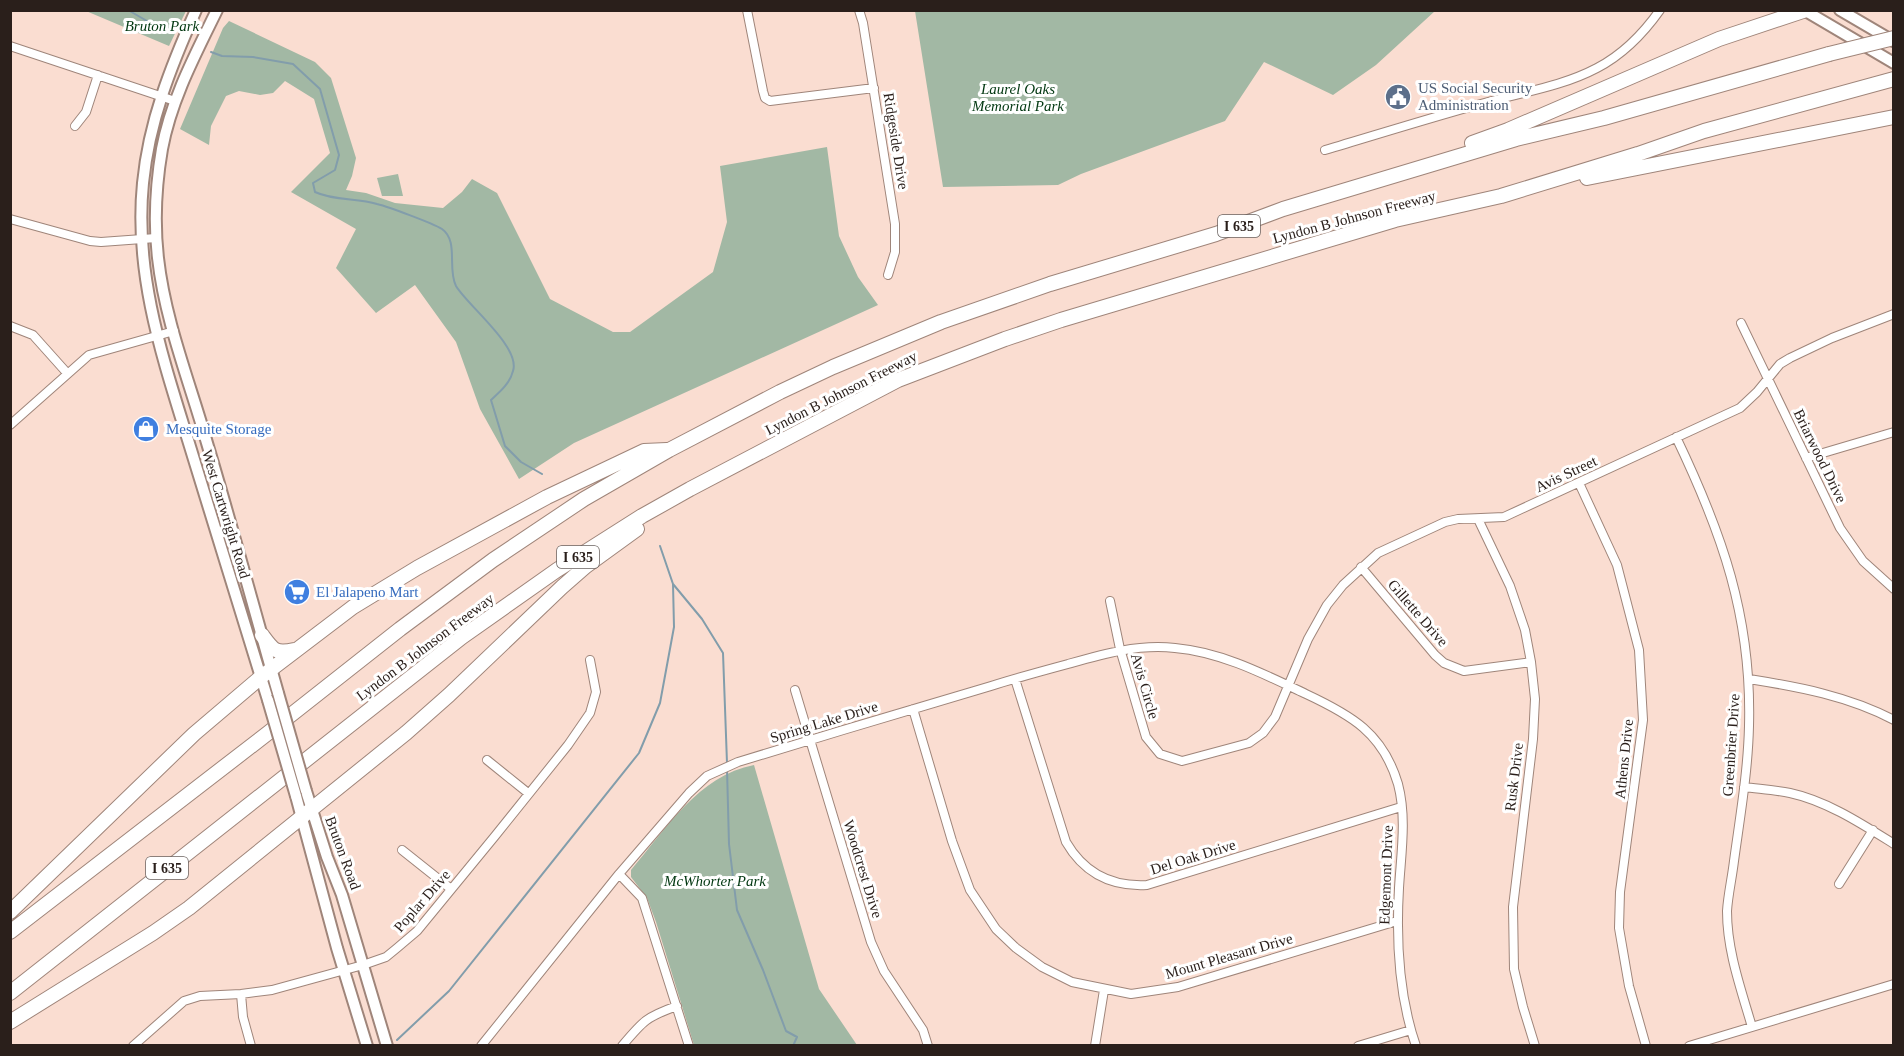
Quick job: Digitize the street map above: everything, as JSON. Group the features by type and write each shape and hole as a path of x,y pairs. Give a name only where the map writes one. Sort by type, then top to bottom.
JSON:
{"highway":[{"path":"1753,27 1765,17 1768,10"},
{"path":"1351,187 1508,130 1689,51 1753,27 1805,11"},
{"name":"Lyndon B Johnson Freeway","path":"10,932 446,594 550,521 669,450 780,392 941,322 1050,284 1216,234 1351,187 1516,139 1604,118 1828,54 1893,40"},
{"name":"Lyndon B Johnson Freeway","path":"10,993 472,630 557,570 642,516 898,380 1005,339 1083,313 1395,220 1501,196 1704,131 1893,79"},
{"path":"1501,196 1893,117"},
{"path":"10,1022 171,920 406,733 450,695 586,567 647,522 766,449"},
{"path":"10,912 194,735 325,627 383,588 496,524 644,451 669,450"},
{"path":"262,635 271,648 277,652 296,650"}],"main road":[{"name":"West Cartwright Road","path":"196,10 160,97 148,147 143,185 141,239 148,300 156,336 238,603 266,674"},
{"name":"West Cartwright Road","path":"218,10 175,101 162,148 156,238 158,260 174,331 262,635 266,674"},
{"path":"1840,10 1893,40"},
{"path":"1805,11 1893,63"},
{"path":"219,544 235,539"},
{"path":"238,603 252,599"},
{"name":"Bruton Road","path":"266,674 268,700 301,793"},
{"name":"Bruton Road","path":"266,674 278,693 344,970 366,1046"},
{"name":"Bruton Road","path":"307,814 342,895 387,1046"}],"street":[{"name":"Ridgeside Drive","path":"860,10 895,224 895,252 888,275"},
{"path":"1326,150 1452,111 1569,81 1597,68 1623,51 1641,34 1660,10"},
{"path":"749,11 765,98 770,101 874,88"},
{"path":"10,46 175,101"},
{"path":"75,126 86,112 98,75"},
{"path":"10,219 90,241 156,238"},
{"name":"Avis Street","path":"1289,686 1308,639 1327,605 1361,567 1378,553 1446,522 1458,519 1504,517 1579,483 1740,408 1768,380 1780,364 1832,338 1893,314"},
{"name":"Briarwood Drive","path":"1742,322 1840,528 1863,561 1893,589"},
{"path":"10,326 33,335 68,372"},
{"path":"10,425 89,355 174,331"},
{"path":"1806,458 1893,432"},
{"name":"Greenbrier Drive","path":"1676,437 1704,496 1728,564 1744,635 1749,679 1749,727 1744,787 1727,910 1733,963 1752,1027"},
{"name":"Athens Drive","path":"1579,483 1617,565 1639,650 1643,720 1620,892 1619,928 1629,986 1646,1046"},
{"name":"Rusk Drive","path":"1478,519 1510,586 1525,630 1532,662 1535,699 1533,739 1513,907 1514,969 1535,1046"},
{"name":"Gillette Drive","path":"1361,567 1444,663 1464,671 1532,662"},
{"name":"Avis Circle","path":"1110,601 1120,649 1146,737 1160,754 1182,761 1249,742 1263,733 1275,717 1289,686"},
{"name":"Spring Lake Drive","path":"481,1046 619,874 689,793 715,772 738,762 810,740 1120,649 1152,646 1197,651 1235,663 1289,686"},
{"name":"Poplar Drive","path":"133,1046 184,1000 200,996 272,990 363,965 386,957 397,948 417,931 568,745 590,713 596,692 590,660"},
{"name":"Del Oak Drive","path":"1015,679 1066,842 1075,857 1104,879 1130,886 1147,885 1401,807"},
{"path":"1749,679 1802,688 1848,700 1893,720"},
{"name":"Edgemont Drive","path":"1289,686 1338,709 1377,740 1398,785 1403,845 1397,921 1403,988 1416,1046"},
{"name":"Woodcrest Drive","path":"795,690 871,942 884,971 923,1030 928,1046"},
{"name":"Mount Pleasant Drive","path":"913,709 952,840 970,890 996,929 1016,948 1042,967 1072,982 1131,994 1178,987 1397,921"},
{"path":"487,760 528,793"},
{"path":"1744,787 1791,793 1837,811 1873,830 1893,844"},
{"path":"1839,884 1873,830"},
{"path":"402,850 451,889"},
{"path":"619,874 642,898 689,1046"},
{"path":"1689,1046 1893,984"},
{"path":"1095,1046 1104,990"},
{"path":"241,994 243,1017 251,1046"},
{"path":"622,1046 642,1022 655,1014 677,1006"},
{"path":"1358,1046 1411,1030"}],"green space":[{"name":"Bruton Park","path":"186,10 169,46 86,11"},
{"name":"Laurel Oaks Memorial Park","path":"915,10 1435,11 1376,65 1333,95 1264,62 1225,121 1081,174 1058,185 943,187"},
{"path":"229,21 315,62 331,78 356,158 346,190 366,193 395,203 443,208 462,192 472,179 497,193 550,299 613,332 630,332 713,272 727,222 720,166 827,147 839,236 858,277 878,305 574,443 519,479 480,409 456,342 415,285 376,313 336,268 356,229 291,192 330,153 314,99 285,81 273,93 260,95 239,91 226,96 211,126 209,145 180,129 223,28"},
{"path":"398,174 403,196 382,196 377,178"},
{"name":"McWhorter Park","path":"754,765 819,989 857,1045 694,1045 647,898 631,877 631,870 670,822 700,792 716,780 734,771"}],"waterway":[{"path":"128,10 166,32"},
{"path":"211,52 222,56 253,57 293,64 320,89 339,155 335,170 313,183 315,192 330,197 383,206 429,223 447,234 452,248 452,272 456,286 492,327 509,350 513,361 510,379 491,400 505,446 521,462 542,474"},
{"path":"397,1040 449,991 639,753 660,703 674,627 673,584 660,546"},
{"path":"673,584 702,619 723,653 727,763"},
{"path":"727,769 729,844 737,910 786,1031 797,1037 793,1046"}],"place":[{"name":"US Social Security Administration","path":"1398,97"},
{"name":"Mesquite Storage","path":"146,429"},
{"name":"El Jalapeno Mart","path":"297,592"}]}
